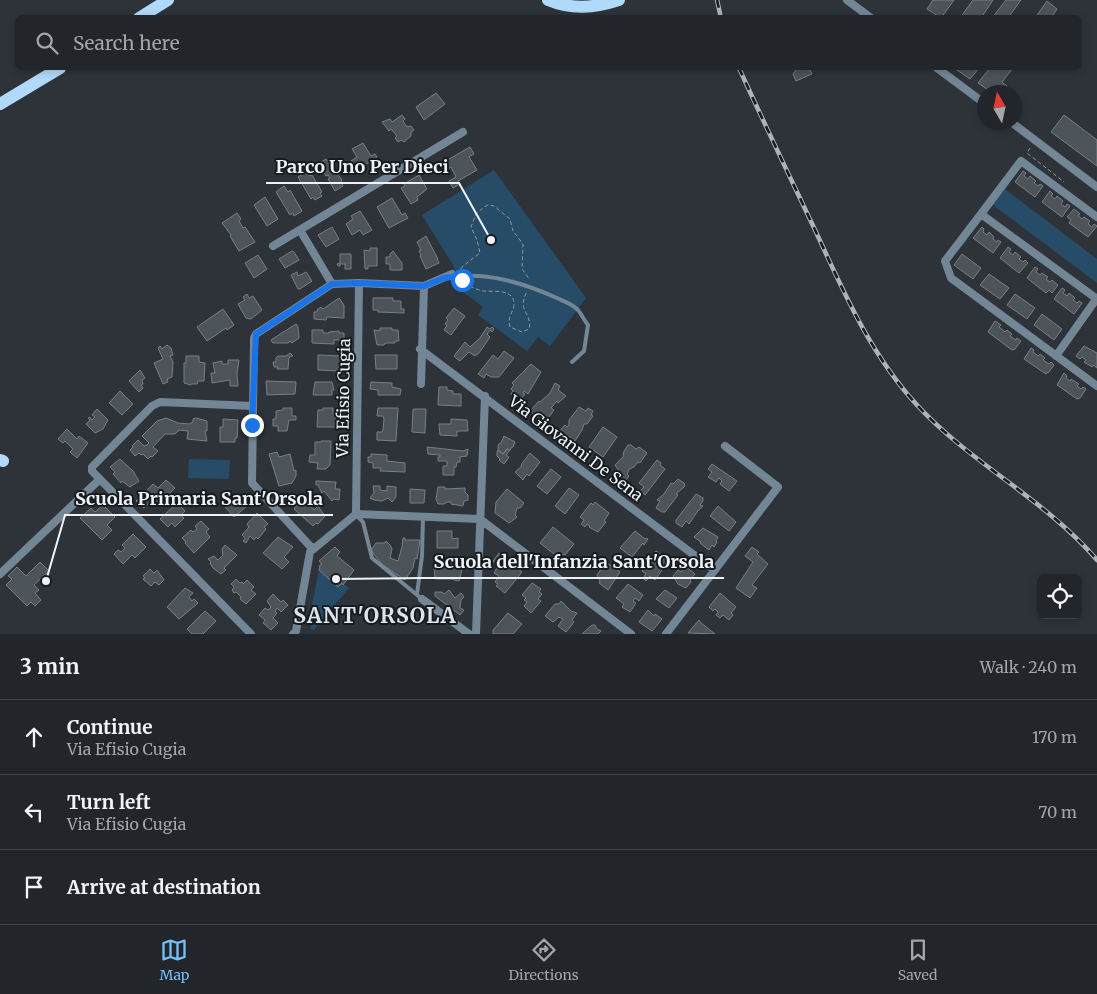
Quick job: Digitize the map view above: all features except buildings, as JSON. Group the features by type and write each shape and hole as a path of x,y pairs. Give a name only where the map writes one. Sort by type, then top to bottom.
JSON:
{"main road":[{"path":"144,15 168,0"},
{"path":"548,0 565,6 583,8 619,0"},
{"path":"0,104 57,70"}],"street":[{"path":"847,0 867,15"},
{"path":"940,70 977,98"},
{"path":"1021,130 1097,187"},
{"path":"273,246 463,132"},
{"path":"1097,217 1021,161 945,261 951,278 1097,386"},
{"path":"981,214 1097,299 1056,356"},
{"path":"300,230 332,284"},
{"path":"314,548 252,484 256,334 332,284 359,283 424,286 448,276"},
{"name":"Via Efisio Cugia","path":"356,514 359,283"},
{"path":"420,384 424,286"},
{"name":"Via Giovanni De Sena","path":"420,349 714,570"},
{"path":"476,634 485,396"},
{"path":"251,634 92,471 92,467 152,406 160,402 253,406"},
{"path":"666,634 778,488 725,446"},
{"path":"0,574 100,479"},
{"path":"293,634 296,631 310,552 356,514 480,518 631,634"},
{"path":"419,596 469,634"}],"lane":[{"path":"448,276 506,279 570,304 578,309 588,325 584,351 572,362"},
{"path":"356,514 363,522 372,558 419,596"},
{"path":"419,596 423,516"}],"path":[{"path":"1034,140 1027,153 1066,183"},
{"path":"488,205 494,206 510,219 513,231 522,244 522,269 531,282 530,288 523,298 522,307 529,320 529,329 522,332 510,327 509,315 514,305 513,300 506,293 497,290 482,291 468,285 462,280 461,276 463,266 480,253 471,227 473,218 488,205"}],"shaded area":[{"path":"494,170 586,298 550,346 538,337 527,351 478,315 483,307 451,283 459,279 453,265 422,215"},
{"path":"1005,189 1097,259 1097,283 993,205"},
{"path":"189,459 230,460 229,479 188,478"},
{"path":"319,570 338,587 342,583 349,588 314,630 310,629 311,625 308,624"}],"railway":[{"path":"717,0 720,15"},
{"path":"740,70 848,300 872,344 901,386 938,426 1054,518 1077,538 1097,560"}],"place":[{"name":"Parco Uno Per Dieci","path":"491,240"},
{"name":"Scuola dell'Infanzia Sant'Orsola","path":"336,579"},
{"name":"Scuola Primaria Sant'Orsola","path":"46,581"}],"district":[{"name":"SANT'ORSOLA","path":"375,615"}],"route":[{"path":"252,425 254,338 256,334 332,284 359,283 424,286 444,278 461,276 462,280"}]}
